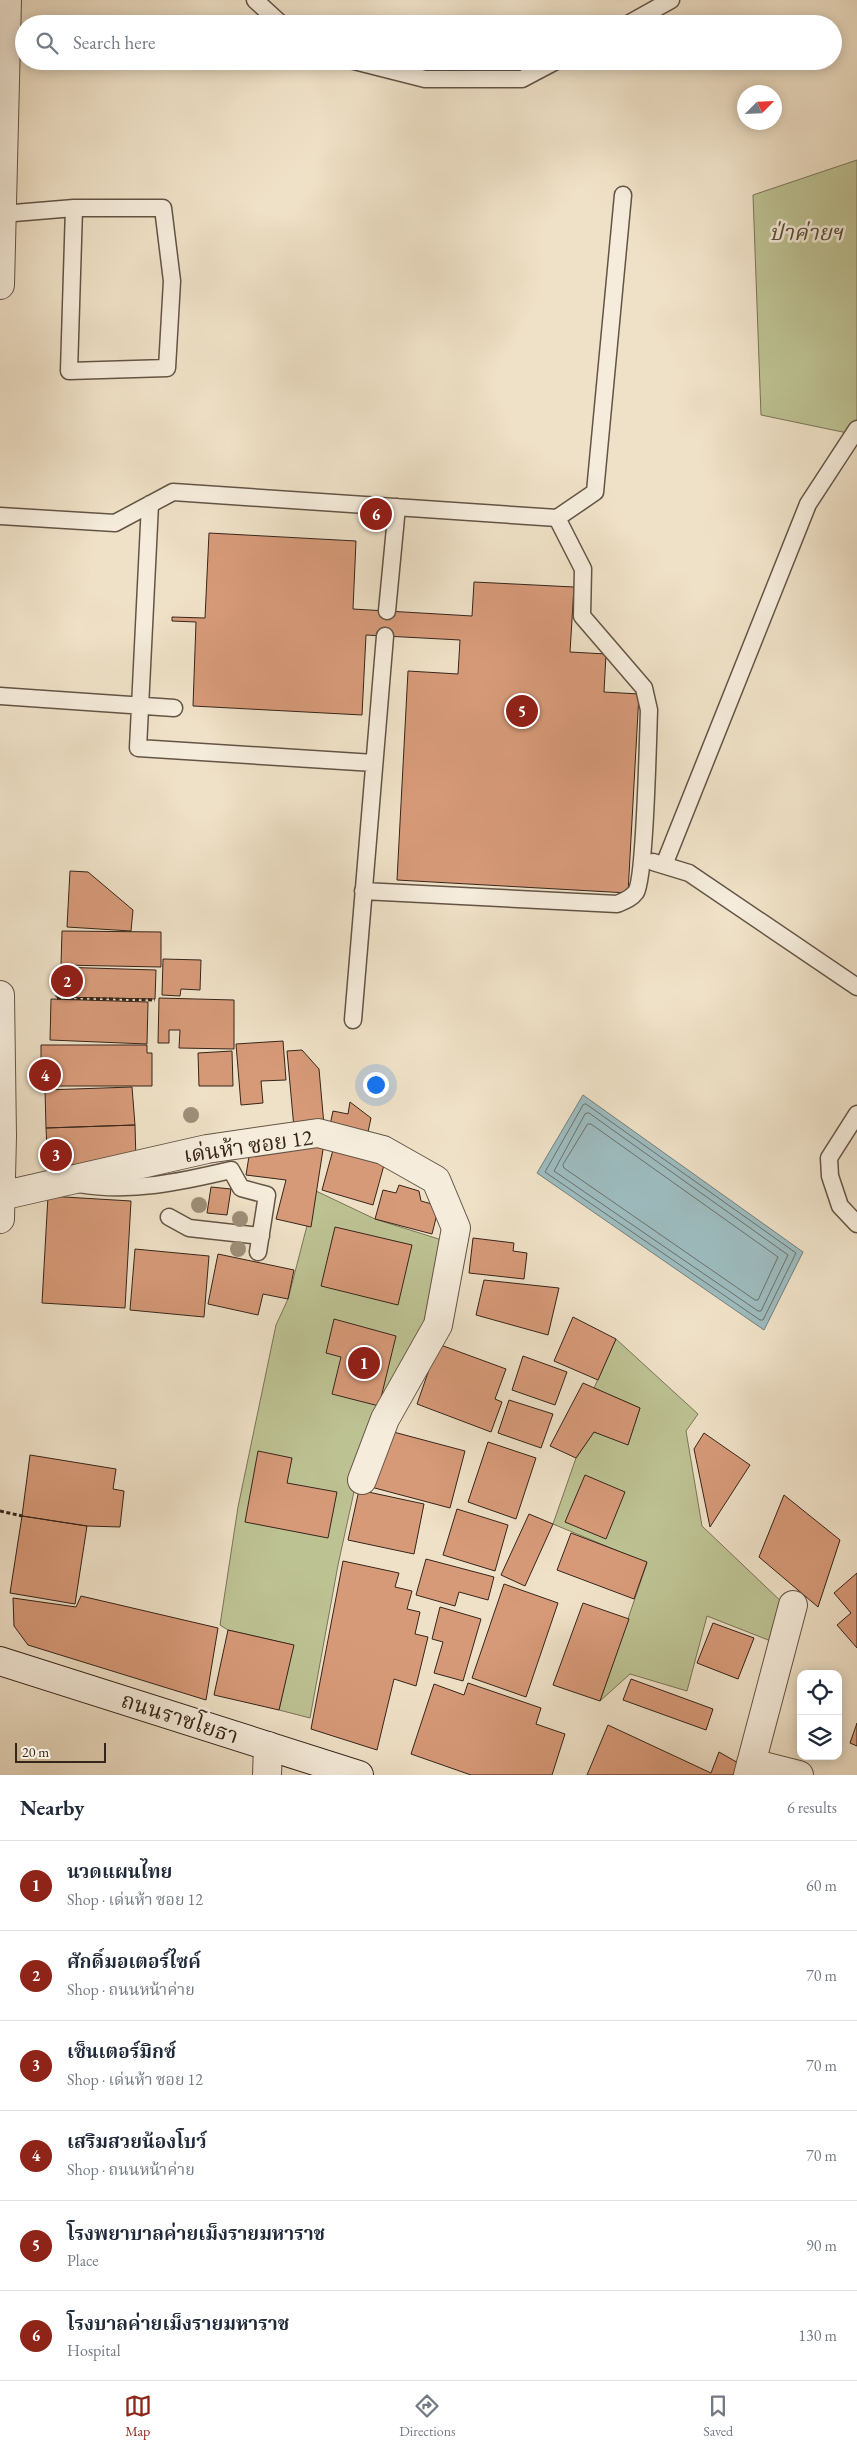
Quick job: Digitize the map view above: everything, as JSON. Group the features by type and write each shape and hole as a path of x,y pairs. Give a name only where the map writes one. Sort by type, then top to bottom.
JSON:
{"street":[{"path":"0,285 7,0"},
{"path":"0,995 1,1208"},
{"name":"เด่นห้า ซอย 12","path":"1,1208 67,1181 207,1149 318,1133 382,1150 436,1180 456,1228 438,1325 385,1419 362,1480"},
{"path":"792,1605 749,1769 799,1775"},
{"name":"ถนนราชโยธา","path":"0,1661 359,1775"},
{"path":"266,1775 268,1746"}],"lane":[{"path":"255,0 271,15"},
{"path":"644,15 671,0"},
{"path":"390,70 425,79 522,79 539,70"},
{"path":"0,516 115,523 173,492 557,518 595,492 623,195"},
{"path":"2,214 74,208 163,208 172,281 167,368 69,371 74,208"},
{"path":"664,865 808,504 857,429"},
{"path":"150,504 142,706 138,748 374,763"},
{"path":"387,611 397,508"},
{"path":"363,891 617,904 629,900 637,891 642,858 649,710 644,688 582,616 582,569 557,518"},
{"path":"353,1020 385,636"},
{"path":"0,696 174,708"},
{"path":"642,858 689,872 857,987"},
{"path":"857,1114 829,1158 830,1176 840,1206 857,1224"},
{"path":"67,1181 103,1188 174,1184 231,1170 241,1188 267,1195 260,1244 189,1228 169,1217"}],"path":[{"path":"57,998 155,1000"},
{"path":"0,1511 22,1516"}],"green space":[{"name":"ป่าค่ายฯ","path":"857,160 857,435 761,415 753,195"},
{"path":"316,1191 375,1219 445,1241 424,1332 355,1487 338,1565 310,1718 279,1710 293,1645 228,1630 220,1625 238,1507 276,1325 288,1299"},
{"path":"616,1339 698,1414 686,1431 702,1526 786,1606 776,1643 707,1616 687,1691 630,1674 600,1701 647,1563 553,1524 576,1458 594,1432 628,1444 640,1408 594,1388"}],"water":[{"path":"583,1095 803,1252 764,1330 537,1173"}],"building":[{"path":"209,533 356,541 353,609 472,616 474,582 574,587 570,652 606,654 604,692 639,694 628,893 397,880 408,671 458,674 460,640 366,635 362,715 193,706 196,622 172,621 172,617 205,618"},
{"path":"70,871 88,872 133,910 131,931 67,927"},
{"path":"62,931 161,932 161,967 61,965"},
{"path":"163,959 201,960 200,990 181,989 180,996 162,995"},
{"path":"57,967 156,970 155,999 56,997"},
{"path":"159,998 234,1000 234,1049 179,1048 180,1030 169,1030 169,1043 158,1043"},
{"path":"51,999 148,1002 147,1044 50,1040"},
{"path":"283,1041 286,1080 261,1081 263,1103 241,1105 236,1044"},
{"path":"41,1045 147,1045 147,1053 152,1053 152,1086 41,1086"},
{"path":"302,1050 319,1069 324,1125 294,1128 287,1051"},
{"path":"232,1051 233,1086 199,1086 198,1053"},
{"path":"132,1087 135,1125 46,1128 45,1090"},
{"path":"350,1102 371,1118 368,1132 330,1125 333,1111 348,1114"},
{"path":"135,1125 136,1162 48,1166 46,1128"},
{"path":"324,1143 311,1227 276,1219 286,1180 246,1175 250,1150"},
{"path":"333,1150 384,1165 373,1205 322,1190"},
{"path":"399,1185 419,1191 421,1201 439,1206 432,1234 375,1219 383,1190 396,1193"},
{"path":"211,1187 231,1189 227,1215 207,1213"},
{"path":"48,1196 131,1201 125,1308 42,1303"},
{"path":"335,1227 412,1245 398,1305 321,1286"},
{"path":"473,1238 514,1243 513,1251 527,1253 524,1279 469,1273"},
{"path":"135,1249 209,1256 204,1317 130,1310"},
{"path":"218,1254 294,1270 288,1299 263,1294 258,1315 208,1304"},
{"path":"484,1280 559,1288 548,1335 476,1315"},
{"path":"573,1317 616,1339 598,1380 554,1361"},
{"path":"334,1319 396,1336 379,1406 332,1394 341,1357 326,1353"},
{"path":"438,1344 506,1369 495,1399 502,1402 491,1432 417,1404"},
{"path":"523,1356 567,1372 555,1405 512,1390"},
{"path":"583,1383 640,1408 628,1445 594,1432 576,1458 550,1446"},
{"path":"509,1400 553,1414 541,1448 498,1433"},
{"path":"386,1430 465,1451 450,1508 371,1487"},
{"path":"704,1433 750,1465 710,1527 694,1449"},
{"path":"488,1442 536,1458 516,1519 468,1502"},
{"path":"258,1451 292,1458 287,1483 337,1492 328,1538 245,1522"},
{"path":"30,1455 116,1469 113,1489 124,1491 120,1527 87,1526 22,1516"},
{"path":"585,1475 625,1492 606,1539 565,1522"},
{"path":"359,1490 424,1504 414,1554 348,1540"},
{"path":"784,1495 840,1540 818,1607 759,1557"},
{"path":"457,1509 508,1525 495,1571 443,1555"},
{"path":"529,1514 553,1524 525,1586 501,1575"},
{"path":"22,1516 87,1526 75,1604 10,1593"},
{"path":"571,1533 647,1562 634,1599 557,1570"},
{"path":"426,1559 494,1577 488,1600 459,1592 455,1606 416,1595"},
{"path":"343,1561 399,1573 395,1587 412,1591 407,1609 420,1612 415,1634 428,1637 416,1686 394,1679 377,1750 311,1729"},
{"path":"857,1573 857,1648 837,1625 851,1613 834,1593"},
{"path":"504,1584 558,1603 526,1697 472,1678"},
{"path":"81,1596 218,1628 206,1700 28,1645 14,1626 13,1598 76,1607"},
{"path":"583,1603 629,1619 600,1701 553,1685"},
{"path":"440,1607 481,1619 463,1681 434,1673 443,1642 432,1639"},
{"path":"713,1623 754,1638 738,1679 697,1663"},
{"path":"228,1630 294,1645 279,1710 214,1695"},
{"path":"631,1679 713,1709 706,1730 623,1700"},
{"path":"468,1683 541,1708 536,1724 565,1734 552,1775 471,1775 411,1754 434,1684 464,1695"},
{"path":"857,1723 857,1746 850,1743"},
{"path":"608,1725 711,1773 719,1752 740,1764 736,1775 587,1775"}],"place":[{"name":"โรงบาลค่ายเม็งรายมหาราช","path":"376,514"},
{"name":"โรงพยาบาลค่ายเม็งรายมหาราช","path":"522,711"},
{"name":"ศักดิ์มอเตอร์ไซค์","path":"67,981"},
{"name":"เสริมสวยน้องโบว์","path":"45,1075"},
{"name":"เซ็นเตอร์มิกซ์","path":"56,1155"},
{"name":"นวดแผนไทย","path":"364,1363"}]}
